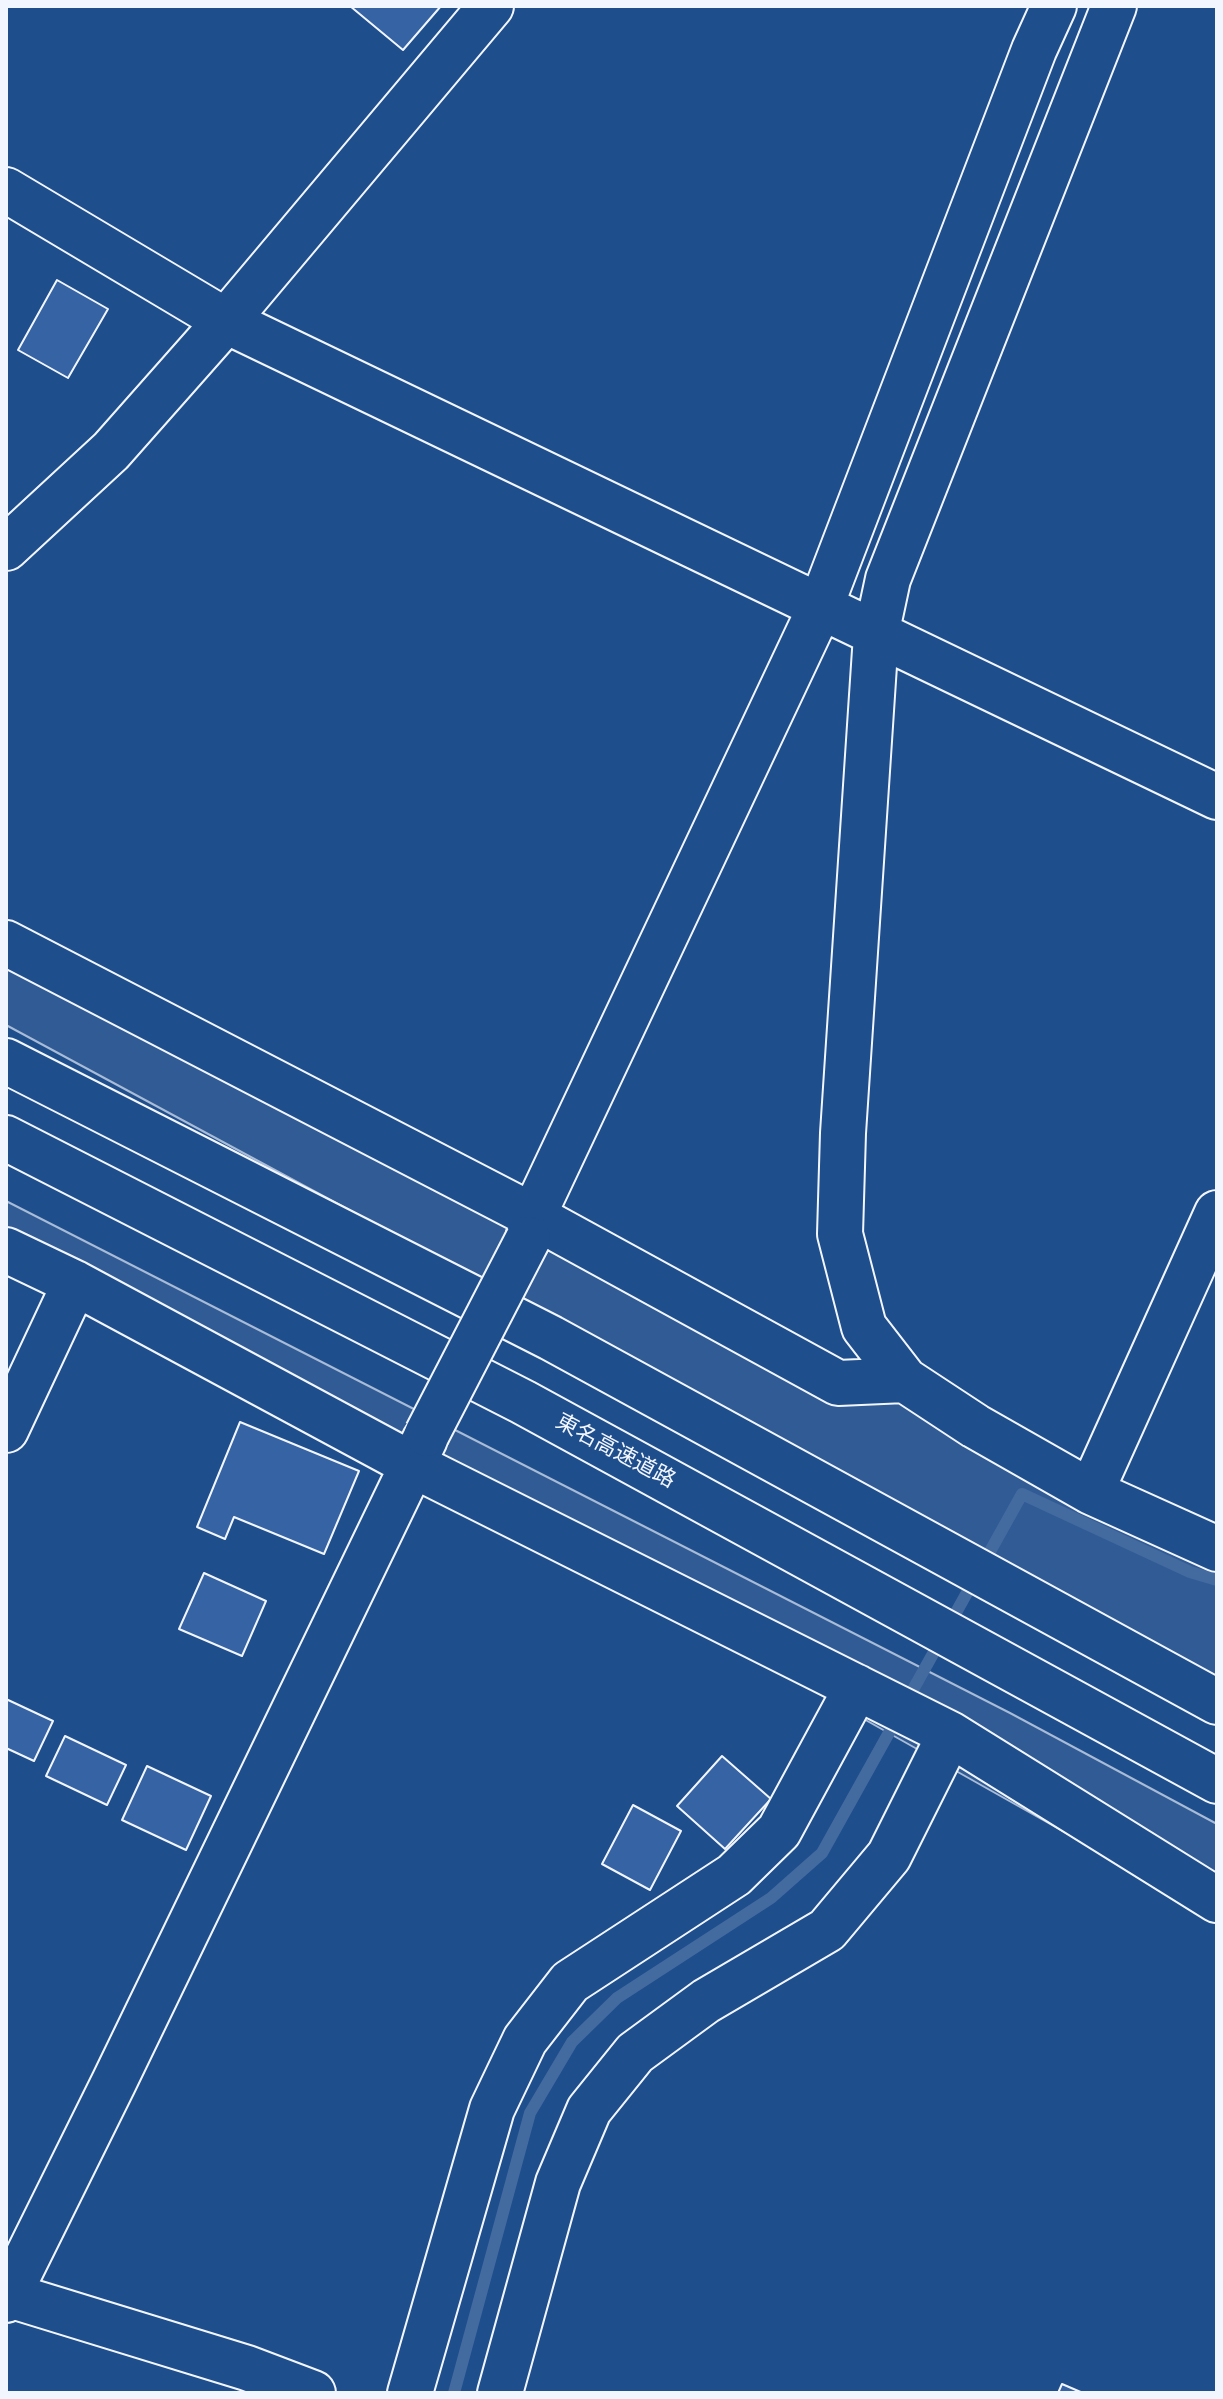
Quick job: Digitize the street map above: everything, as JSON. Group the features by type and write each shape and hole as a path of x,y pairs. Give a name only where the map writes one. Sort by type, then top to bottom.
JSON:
{"main road":[{"path":"6,548 111,451 226,321 491,6"},
{"path":"313,2393 247,2368 7,2297 530,1227 820,608 1034,50 1054,6"},
{"path":"1114,6 888,579 876,635 844,1119 840,1234 864,1327 905,1380 975,1426 1091,1492 1217,1549"},
{"path":"6,190 226,321 1217,797"},
{"path":"6,943 530,1227 838,1383 905,1380"},
{"path":"6,1061 551,1338 1217,1702"},
{"name":"東名高速道路","path":"6,1138 523,1402 1217,1781"},
{"path":"1091,1492 1217,1213"},
{"path":"6,1250 420,1449 857,1687 950,1734 1217,1900"},
{"path":"6,1430 75,1283"},
{"path":"410,2393 492,2109 525,2040 570,1982 734,1875 779,1831 857,1687"},
{"path":"500,2393 558,2183 589,2110 635,2053 706,2001 827,1930 889,1856 950,1734"}],"shaded area":[{"path":"6,948 838,1383 905,1380 1217,1570 1217,1678 6,1025"},
{"path":"6,1201 1010,1713 1217,1824 1217,1918 413,1465 6,1258"}],"building":[{"path":"350,6 441,6 403,50"},
{"path":"57,280 108,309 68,378 18,350"},
{"path":"240,1422 359,1471 324,1554 234,1517 225,1539 197,1527"},
{"path":"204,1573 266,1601 242,1656 179,1629"},
{"path":"6,1699 53,1721 34,1761 6,1748"},
{"path":"65,1736 126,1765 107,1805 46,1776"},
{"path":"722,1756 771,1799 725,1849 677,1806"},
{"path":"147,1766 211,1796 186,1850 122,1820"},
{"path":"633,1805 681,1831 650,1890 602,1864"},
{"path":"1062,2384 1083,2393 1058,2393"}],"waterway":[{"path":"454,2393 530,2113 572,2042 617,1998 771,1898 822,1853 1022,1494 1190,1572 1217,1580"}]}
